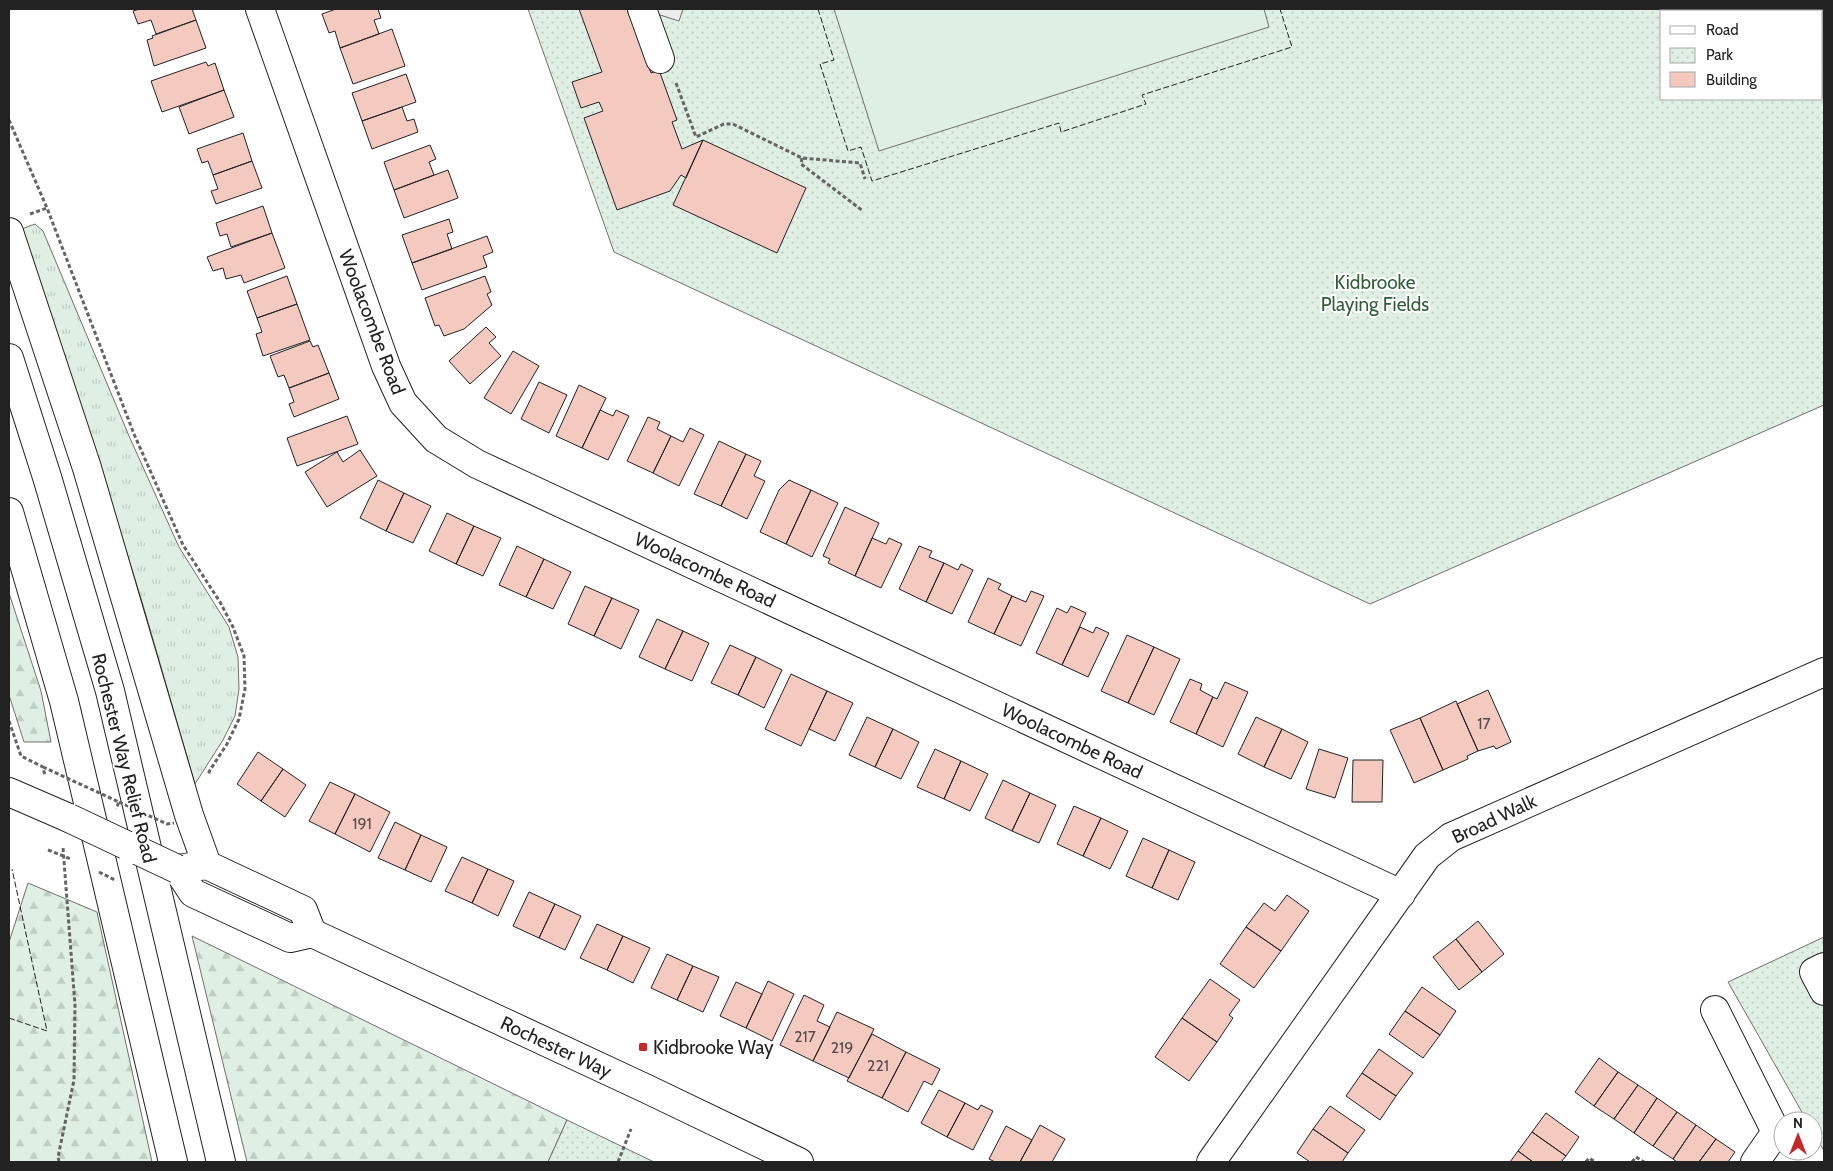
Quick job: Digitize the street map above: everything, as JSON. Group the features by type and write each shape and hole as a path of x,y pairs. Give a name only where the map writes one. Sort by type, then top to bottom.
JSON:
{"main road":[{"name":"Woolacombe Road","path":"260,9 386,366 403,403 436,439 485,468 1401,894"},
{"path":"642,9 660,59"},
{"path":"9,232 87,468 188,815 207,865"},
{"name":"Rochester Way Relief Road","path":"9,358 47,477 110,691 221,1162"},
{"path":"9,512 64,701 173,1162"},
{"name":"Broad Walk","path":"1211,1162 1428,856 1451,837 1824,672"},
{"path":"9,792 177,869 193,893 290,938 312,933 304,910 207,865 177,869"},
{"name":"Rochester Way","path":"312,933 799,1162"},
{"path":"1824,967 1814,972 1824,991"},
{"path":"1715,1010 1776,1132 1755,1162"}],"path":[{"path":"660,59 670,66 696,137 724,124 733,124 802,158 860,163 866,179"},
{"path":"9,120 47,208 134,434 182,545 220,602 233,627 244,656 245,689 239,719 227,744 210,770 208,778"},
{"path":"802,158 801,164 863,211"},
{"path":"9,722 21,756 43,768 167,824 174,823"},
{"path":"114,813 119,802"},
{"path":"59,1162 58,1157 74,1080 74,1005 63,846"},
{"path":"48,850 63,856"},
{"path":"99,872 115,880"},
{"path":"618,1162 631,1130"},
{"path":"1632,1162 1636,1157 1644,1162"},
{"path":"1586,1162 1589,1158 1595,1162"}],"green space":[{"name":"Kidbrooke Playing Fields","path":"528,9 1824,9 1824,405 1370,604 614,252"},
{"path":"834,9 1264,9 1269,27 879,151"},
{"path":"35,224 43,231 129,436 179,547 229,627 238,657 239,689 235,716 223,740 195,784 143,605 94,447 19,230"},
{"path":"9,593 41,691 51,742 24,742 9,695"},
{"path":"28,883 97,912 152,1162 9,1162 9,942"},
{"path":"192,936 567,1120 548,1162 247,1162"},
{"path":"1824,937 1824,1151 1823,1111 1801,1111 1728,982"},
{"path":"567,1120 654,1162 548,1162"}],"shaded area":[{"path":"630,9 683,9 679,21 657,14"}],"building":[{"path":"140,9 192,9 196,20 156,34 151,20 138,24 133,11"},
{"path":"336,9 378,9 381,18 374,20 379,34 340,48 335,31 329,33 322,14"},
{"path":"579,9 628,9 651,73 659,70 677,120 672,122 682,149 703,140 686,178 681,175 670,191 617,210 584,118 603,111 599,102 581,108 572,82 602,72"},
{"path":"196,20 206,48 154,66 147,40 153,38 152,36"},
{"path":"392,29 405,66 353,84 340,48"},
{"path":"206,62 208,66 215,63 224,90 162,112 151,81"},
{"path":"406,74 416,102 362,121 352,93"},
{"path":"224,90 234,117 189,134 179,107"},
{"path":"402,107 407,121 414,119 418,132 372,149 362,121"},
{"path":"243,133 252,161 213,175 208,161 202,163 197,149"},
{"path":"703,140 806,188 777,253 673,205"},
{"path":"430,145 436,159 429,162 434,175 394,190 384,162"},
{"path":"252,161 262,188 216,204 211,191 218,189 213,175"},
{"path":"448,170 458,198 404,218 394,190"},
{"path":"263,206 272,233 231,247 227,234 220,236 216,223"},
{"path":"449,219 453,232 447,234 452,249 412,263 402,235"},
{"path":"272,233 285,268 244,283 241,275 226,279 223,268 213,271 207,257"},
{"path":"487,236 493,252 483,256 487,267 422,290 412,263"},
{"path":"287,276 297,304 257,318 247,291"},
{"path":"485,276 491,292 487,294 492,305 464,329 444,336 439,325 435,326 425,298"},
{"path":"297,304 310,340 263,356 256,334 262,332 257,318"},
{"path":"486,327 496,337 489,343 501,356 470,384 449,361"},
{"path":"310,341 313,347 318,345 329,373 289,388 284,375 278,377 270,356"},
{"path":"513,351 539,366 511,414 484,398"},
{"path":"329,373 339,399 294,417 289,404 294,402 289,388"},
{"path":"539,382 567,395 549,433 521,419"},
{"path":"579,385 606,398 582,448 556,436"},
{"path":"600,410 613,416 616,410 629,416 608,460 582,448"},
{"path":"347,416 358,444 297,466 287,438"},
{"path":"648,417 660,422 657,429 671,436 653,473 627,461"},
{"path":"690,428 704,435 679,486 653,473 671,436 683,442"},
{"path":"719,441 746,454 721,506 694,494"},
{"path":"360,450 377,476 327,507 305,472 337,452 343,462"},
{"path":"746,454 761,461 754,476 765,481 747,519 721,506"},
{"path":"378,480 404,493 386,531 360,518"},
{"path":"789,480 811,490 786,544 760,532 779,490"},
{"path":"811,490 838,503 812,557 786,544"},
{"path":"404,493 431,506 413,543 386,531"},
{"path":"845,507 879,523 855,576 828,563 830,559 823,556"},
{"path":"447,513 474,526 456,564 429,551"},
{"path":"474,526 501,538 483,576 456,564"},
{"path":"872,538 886,544 889,538 902,544 881,588 855,576"},
{"path":"517,546 544,559 526,597 499,585"},
{"path":"919,546 932,551 929,557 944,563 926,602 899,589"},
{"path":"544,559 571,572 553,609 526,597"},
{"path":"944,563 958,570 961,564 973,570 952,614 926,602"},
{"path":"988,578 1001,584 998,589 1012,596 994,634 968,622"},
{"path":"585,586 612,598 594,636 568,624"},
{"path":"1031,591 1044,596 1021,646 994,634 1012,596 1026,602"},
{"path":"612,598 639,610 621,649 594,636"},
{"path":"1071,606 1086,613 1062,665 1036,653 1057,608 1067,613"},
{"path":"657,619 683,631 665,669 639,657"},
{"path":"1080,627 1093,633 1096,627 1109,633 1088,677 1062,665"},
{"path":"683,631 709,643 692,681 665,669"},
{"path":"1127,635 1154,647 1128,703 1101,691"},
{"path":"730,645 756,657 738,695 711,683"},
{"path":"1154,647 1180,659 1154,715 1128,703"},
{"path":"756,657 782,670 764,708 738,695"},
{"path":"791,674 827,691 801,746 765,729"},
{"path":"1190,679 1202,684 1200,690 1213,697 1196,734 1170,722"},
{"path":"1225,682 1248,692 1223,747 1196,734 1213,697 1217,699"},
{"path":"1488,690 1511,742 1496,749 1494,746 1478,751 1457,704"},
{"path":"827,691 853,703 835,741 809,729"},
{"path":"1456,701 1478,751 1467,756 1468,759 1443,770 1420,718"},
{"path":"867,717 893,729 875,767 849,755"},
{"path":"1256,717 1282,729 1264,767 1238,754"},
{"path":"1420,718 1443,770 1414,783 1390,730"},
{"path":"893,729 919,742 901,779 875,767"},
{"path":"1282,729 1308,742 1291,779 1264,767"},
{"path":"935,749 961,761 944,799 917,787"},
{"path":"1319,749 1348,758 1335,798 1306,789"},
{"path":"258,752 283,769 261,801 237,784"},
{"path":"1353,760 1383,760 1382,802 1352,802"},
{"path":"961,761 988,774 970,811 944,799"},
{"path":"283,769 306,785 285,817 261,801"},
{"path":"1003,780 1030,793 1012,831 985,818"},
{"path":"330,782 355,794 335,834 309,821"},
{"path":"1030,793 1056,805 1039,843 1012,831"},
{"path":"355,794 390,812 370,852 335,834"},
{"path":"1074,806 1101,818 1083,856 1057,844"},
{"path":"1101,818 1128,831 1110,869 1083,856"},
{"path":"395,822 421,835 405,870 378,858"},
{"path":"421,835 447,847 431,882 405,870"},
{"path":"1143,838 1169,850 1152,888 1126,876"},
{"path":"1169,850 1195,862 1178,900 1152,888"},
{"path":"462,857 488,869 472,903 445,891"},
{"path":"488,869 514,881 498,916 472,903"},
{"path":"529,892 555,904 539,938 513,926"},
{"path":"1287,895 1309,911 1281,951 1246,927 1264,903 1275,911"},
{"path":"555,904 581,916 565,950 539,938"},
{"path":"1478,921 1504,954 1482,972 1456,939"},
{"path":"597,924 623,936 607,970 580,958"},
{"path":"1246,927 1281,951 1254,988 1220,964"},
{"path":"623,936 650,948 633,983 607,970"},
{"path":"1456,939 1482,972 1459,990 1433,957"},
{"path":"667,954 693,966 677,1000 651,988"},
{"path":"693,966 719,977 703,1012 677,1000"},
{"path":"1210,979 1240,1000 1229,1015 1233,1018 1217,1042 1182,1018"},
{"path":"768,981 794,994 772,1041 746,1028"},
{"path":"736,982 762,994 746,1028 720,1016"},
{"path":"1422,987 1456,1011 1440,1035 1405,1011"},
{"path":"804,995 824,1005 817,1021 830,1027 813,1061 780,1045"},
{"path":"1405,1011 1440,1035 1423,1058 1389,1034"},
{"path":"837,1012 874,1029 849,1078 813,1061"},
{"path":"1182,1018 1217,1042 1189,1081 1155,1057"},
{"path":"872,1034 906,1052 882,1098 847,1081"},
{"path":"1379,1049 1413,1073 1396,1096 1362,1073"},
{"path":"906,1052 940,1069 932,1085 924,1081 908,1112 882,1098"},
{"path":"1599,1058 1618,1072 1594,1106 1575,1092"},
{"path":"1618,1072 1638,1085 1614,1119 1594,1106"},
{"path":"1362,1073 1396,1096 1380,1120 1346,1096"},
{"path":"1638,1085 1657,1098 1634,1133 1614,1119"},
{"path":"939,1090 965,1103 947,1137 921,1123"},
{"path":"1657,1098 1677,1112 1653,1146 1634,1133"},
{"path":"965,1103 978,1110 981,1105 993,1111 973,1150 947,1137"},
{"path":"1330,1106 1365,1130 1348,1153 1313,1129"},
{"path":"1677,1112 1696,1125 1673,1159 1653,1146"},
{"path":"1546,1113 1579,1137 1566,1156 1532,1132"},
{"path":"1040,1125 1065,1139 1052,1162 1020,1162"},
{"path":"1696,1125 1716,1139 1699,1162 1677,1162 1673,1159"},
{"path":"1006,1126 1032,1140 1020,1162 995,1162 989,1159"},
{"path":"1313,1129 1348,1153 1342,1162 1310,1162 1297,1153"},
{"path":"1532,1132 1566,1156 1561,1162 1533,1162 1518,1151"},
{"path":"1716,1139 1735,1152 1728,1162 1699,1162"},
{"path":"1518,1151 1533,1162 1510,1162"}],"fence":[{"path":"818,9 834,60 820,64 848,151 861,147 872,181 1059,123 1061,132 1146,104 1142,95 1292,47 1280,9"},
{"path":"9,1018 47,1031 12,869"}],"place":[{"name":"Kidbrooke Way","path":"643,1047"}]}
